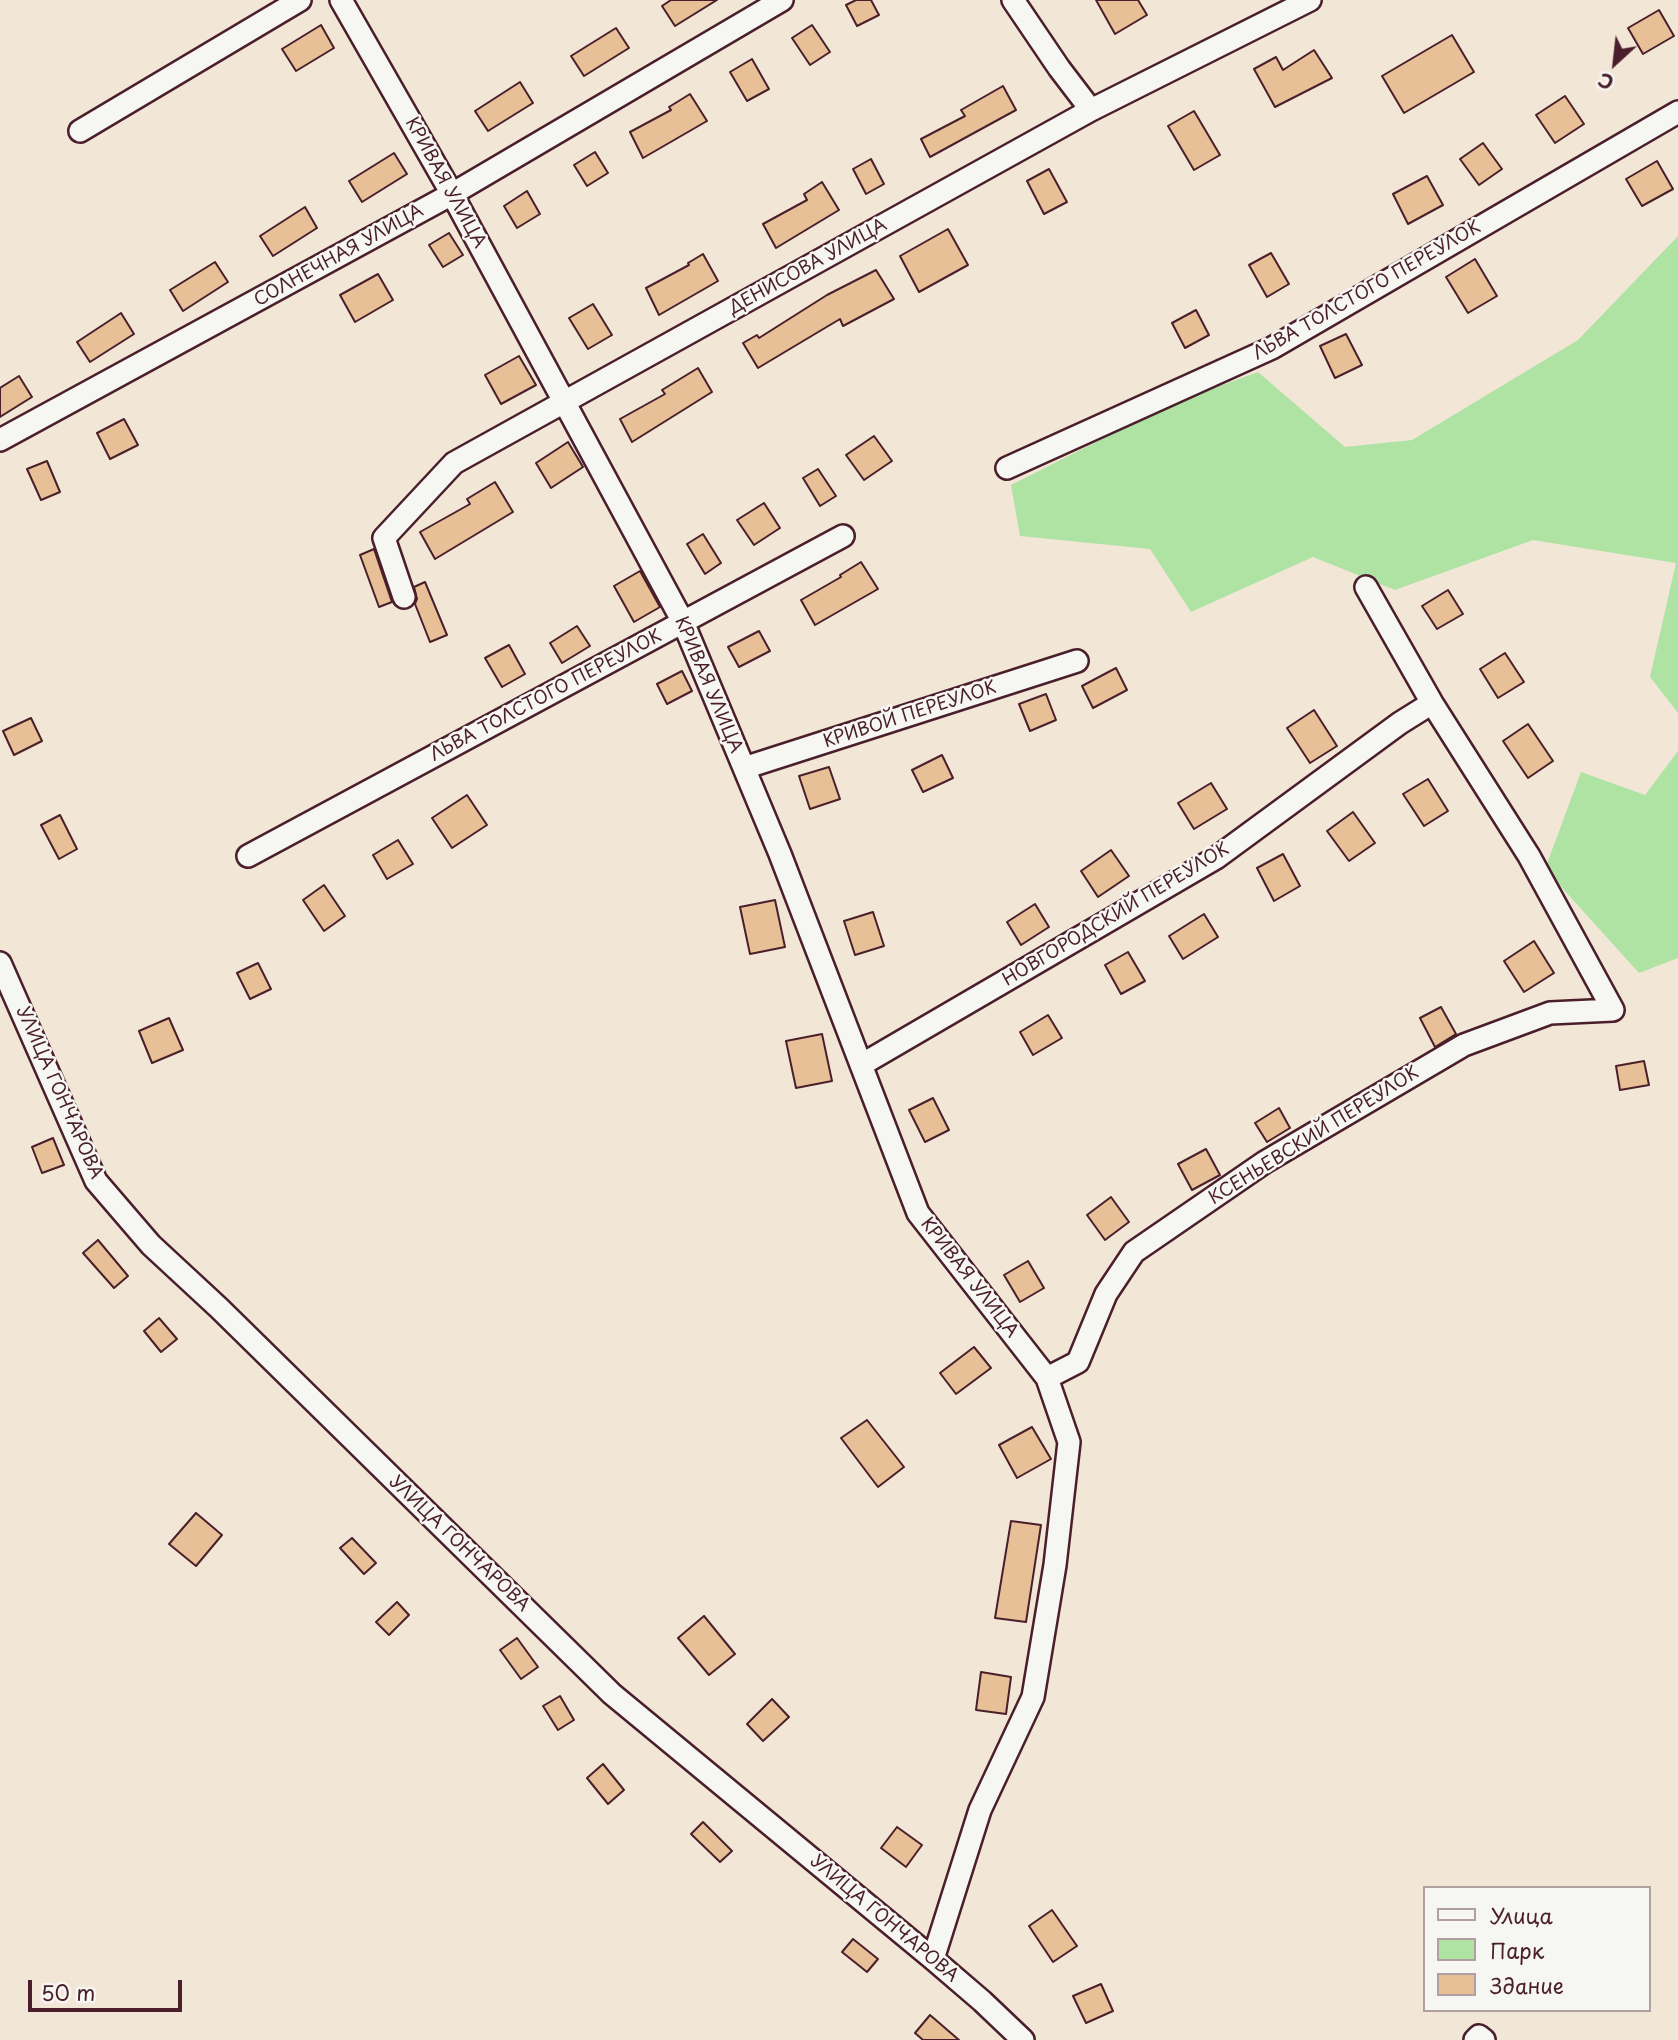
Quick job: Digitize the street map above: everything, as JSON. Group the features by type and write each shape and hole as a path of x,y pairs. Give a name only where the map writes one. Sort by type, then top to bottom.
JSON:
{"street":[{"path":"80,131 300,0"},
{"name":"КРИВАЯ УЛИЦА","path":"341,0 452,194 683,622 780,854 918,1213 1047,1378 1069,1442 1055,1565 1032,1697 979,1810 933,1959"},
{"name":"СОЛНЕЧНАЯ УЛИЦА","path":"0,440 452,194 782,0"},
{"path":"1013,0 1091,110"},
{"name":"ДЕНИСОВА УЛИЦА","path":"404,597 384,538 454,463 1091,110 1310,0"},
{"name":"ЛЬВА ТОЛСТОГО ПЕРЕУЛОК","path":"1007,468 1272,348 1678,112"},
{"name":"ЛЬВА ТОЛСТОГО ПЕРЕУЛОК","path":"248,856 843,536"},
{"path":"1366,587 1432,703"},
{"name":"КРИВОЙ ПЕРЕУЛОК","path":"744,768 1077,661"},
{"name":"КСЕНЬЕВСКИЙ ПЕРЕУЛОК","path":"1047,1378 1078,1362 1106,1294 1134,1252 1265,1162 1464,1045 1550,1013 1613,1010 1529,856 1432,703"},
{"name":"НОВГОРОДСКИЙ ПЕРЕУЛОК","path":"861,1065 1216,858 1400,723 1432,703"},
{"name":"УЛИЦА ГОНЧАРОВА","path":"0,963 96,1181 151,1245 219,1308 612,1694 933,1959 1023,2040"},
{"path":"1475,2040 1479,2036 1484,2040"}],"green space":[{"path":"1678,236 1678,713 1650,677 1676,563 1533,540 1395,590 1313,557 1191,612 1150,549 1020,536 1011,485 1171,404 1258,372 1345,447 1412,440 1578,340"},
{"path":"1678,751 1678,958 1639,973 1545,869 1581,772 1645,795"}],"building":[{"path":"671,0 717,0 675,26 662,6"},
{"path":"856,0 871,0 879,15 857,26 846,5"},
{"path":"1096,0 1138,0 1147,15 1115,34"},
{"path":"1659,10 1674,36 1643,54 1628,28"},
{"path":"321,25 334,48 296,71 282,49"},
{"path":"812,25 830,52 810,65 792,38"},
{"path":"616,28 629,48 584,76 571,56"},
{"path":"1452,35 1474,72 1404,113 1382,76"},
{"path":"1314,50 1332,78 1275,107 1254,69 1276,57 1283,70"},
{"path":"752,59 769,89 747,101 730,72"},
{"path":"520,82 533,103 488,131 475,111"},
{"path":"1003,86 1016,110 930,157 921,139 965,116 961,110"},
{"path":"690,94 707,121 643,158 630,132 671,110 669,107"},
{"path":"1565,96 1584,124 1555,143 1536,115"},
{"path":"1194,111 1220,155 1194,170 1168,126"},
{"path":"1483,143 1502,169 1479,185 1460,159"},
{"path":"595,152 608,173 587,186 574,165"},
{"path":"394,153 407,174 362,202 349,181"},
{"path":"871,159 884,184 866,194 853,169"},
{"path":"1657,161 1673,189 1642,206 1626,179"},
{"path":"1049,169 1067,202 1044,214 1027,181"},
{"path":"1427,176 1443,205 1408,224 1393,194"},
{"path":"822,182 839,210 776,248 763,224 807,200 804,194"},
{"path":"527,191 540,214 517,228 504,206"},
{"path":"305,207 317,228 273,256 260,236"},
{"path":"948,229 968,265 919,292 900,256"},
{"path":"449,233 463,255 443,267 429,245"},
{"path":"1271,253 1289,284 1267,297 1249,265"},
{"path":"703,254 718,281 659,315 646,288 689,265 688,263"},
{"path":"1475,259 1497,296 1468,313 1446,277"},
{"path":"215,262 228,282 183,311 170,290"},
{"path":"876,270 894,299 843,326 840,319 758,368 743,343 757,335 759,338 827,295"},
{"path":"378,274 393,300 355,322 340,295"},
{"path":"593,304 612,335 588,349 569,318"},
{"path":"1196,310 1209,335 1185,348 1172,323"},
{"path":"121,313 134,334 90,362 77,342"},
{"path":"1346,334 1362,365 1335,378 1320,346"},
{"path":"519,356 536,385 501,404 485,375"},
{"path":"698,368 712,392 632,442 620,419 665,394 662,390"},
{"path":"19,376 32,397 0,417 0,388"},
{"path":"124,419 138,445 110,459 97,433"},
{"path":"874,436 892,461 864,480 846,455"},
{"path":"568,442 583,467 551,488 536,463"},
{"path":"47,461 60,492 41,500 27,469"},
{"path":"818,469 836,496 820,506 803,478"},
{"path":"495,482 513,512 435,559 420,532 470,504 467,499"},
{"path":"764,503 780,528 754,545 737,520"},
{"path":"703,534 721,563 705,574 687,544"},
{"path":"374,549 392,602 379,607 360,555"},
{"path":"861,562 878,589 815,625 801,600"},
{"path":"640,571 660,607 634,622 614,586"},
{"path":"425,582 447,635 430,642 415,604 417,599 414,587"},
{"path":"1448,590 1463,614 1437,629 1422,606"},
{"path":"577,626 590,646 562,663 550,643"},
{"path":"759,631 770,651 739,667 728,647"},
{"path":"509,645 525,674 502,687 485,658"},
{"path":"1505,653 1524,682 1498,698 1480,669"},
{"path":"1116,668 1127,690 1093,708 1082,686"},
{"path":"682,671 692,691 667,704 657,684"},
{"path":"1046,694 1056,720 1030,731 1019,704"},
{"path":"1314,710 1337,746 1310,763 1287,728"},
{"path":"31,718 42,741 14,755 3,731"},
{"path":"1528,724 1553,761 1528,778 1503,741"},
{"path":"942,755 953,778 923,792 912,770"},
{"path":"829,767 840,799 810,809 799,776"},
{"path":"1428,779 1448,811 1424,826 1403,794"},
{"path":"1211,783 1227,809 1194,829 1178,803"},
{"path":"467,795 487,825 452,848 432,818"},
{"path":"1353,812 1375,843 1349,861 1327,831"},
{"path":"60,815 77,849 59,859 41,825"},
{"path":"398,840 413,864 387,879 373,855"},
{"path":"1111,850 1129,876 1098,897 1081,871"},
{"path":"1283,854 1300,886 1274,901 1257,868"},
{"path":"324,885 345,916 324,931 303,900"},
{"path":"775,900 785,947 750,954 740,907"},
{"path":"1035,904 1049,927 1021,945 1007,922"},
{"path":"873,912 884,946 855,955 844,921"},
{"path":"1204,914 1218,937 1183,959 1169,936"},
{"path":"1534,941 1554,973 1524,992 1504,961"},
{"path":"1128,952 1145,981 1121,994 1105,965"},
{"path":"258,963 271,989 250,999 237,973"},
{"path":"1441,1007 1456,1034 1435,1047 1420,1018"},
{"path":"1048,1015 1062,1038 1033,1055 1020,1032"},
{"path":"169,1018 183,1050 152,1063 139,1031"},
{"path":"822,1034 832,1081 796,1088 786,1041"},
{"path":"1644,1061 1649,1085 1620,1090 1616,1066"},
{"path":"933,1098 949,1130 925,1142 909,1110"},
{"path":"1279,1108 1290,1128 1267,1142 1255,1123"},
{"path":"53,1138 64,1165 42,1173 32,1147"},
{"path":"1206,1149 1220,1175 1192,1190 1178,1164"},
{"path":"1111,1197 1129,1222 1105,1240 1087,1215"},
{"path":"98,1240 128,1276 114,1288 83,1253"},
{"path":"1028,1261 1044,1288 1020,1302 1004,1275"},
{"path":"159,1318 177,1339 161,1352 144,1331"},
{"path":"974,1347 991,1368 956,1394 940,1373"},
{"path":"867,1420 904,1467 878,1487 841,1438"},
{"path":"1032,1427 1051,1459 1017,1478 999,1445"},
{"path":"196,1513 222,1535 196,1566 169,1544"},
{"path":"1011,1521 1041,1525 1026,1622 995,1618"},
{"path":"352,1538 376,1563 364,1574 340,1548"},
{"path":"397,1602 409,1615 389,1635 376,1622"},
{"path":"704,1616 735,1654 709,1675 678,1638"},
{"path":"517,1638 538,1667 521,1679 500,1650"},
{"path":"981,1672 1011,1677 1006,1714 976,1710"},
{"path":"560,1696 574,1720 558,1730 543,1706"},
{"path":"772,1699 789,1717 763,1741 747,1724"},
{"path":"603,1764 624,1790 608,1804 587,1778"},
{"path":"703,1822 732,1851 720,1862 691,1834"},
{"path":"897,1827 922,1845 906,1867 881,1848"},
{"path":"1052,1910 1077,1946 1053,1962 1029,1926"},
{"path":"853,1939 878,1959 867,1972 842,1952"},
{"path":"1101,1984 1113,2011 1086,2023 1073,1996"},
{"path":"930,2015 959,2040 923,2040 915,2033"}]}
